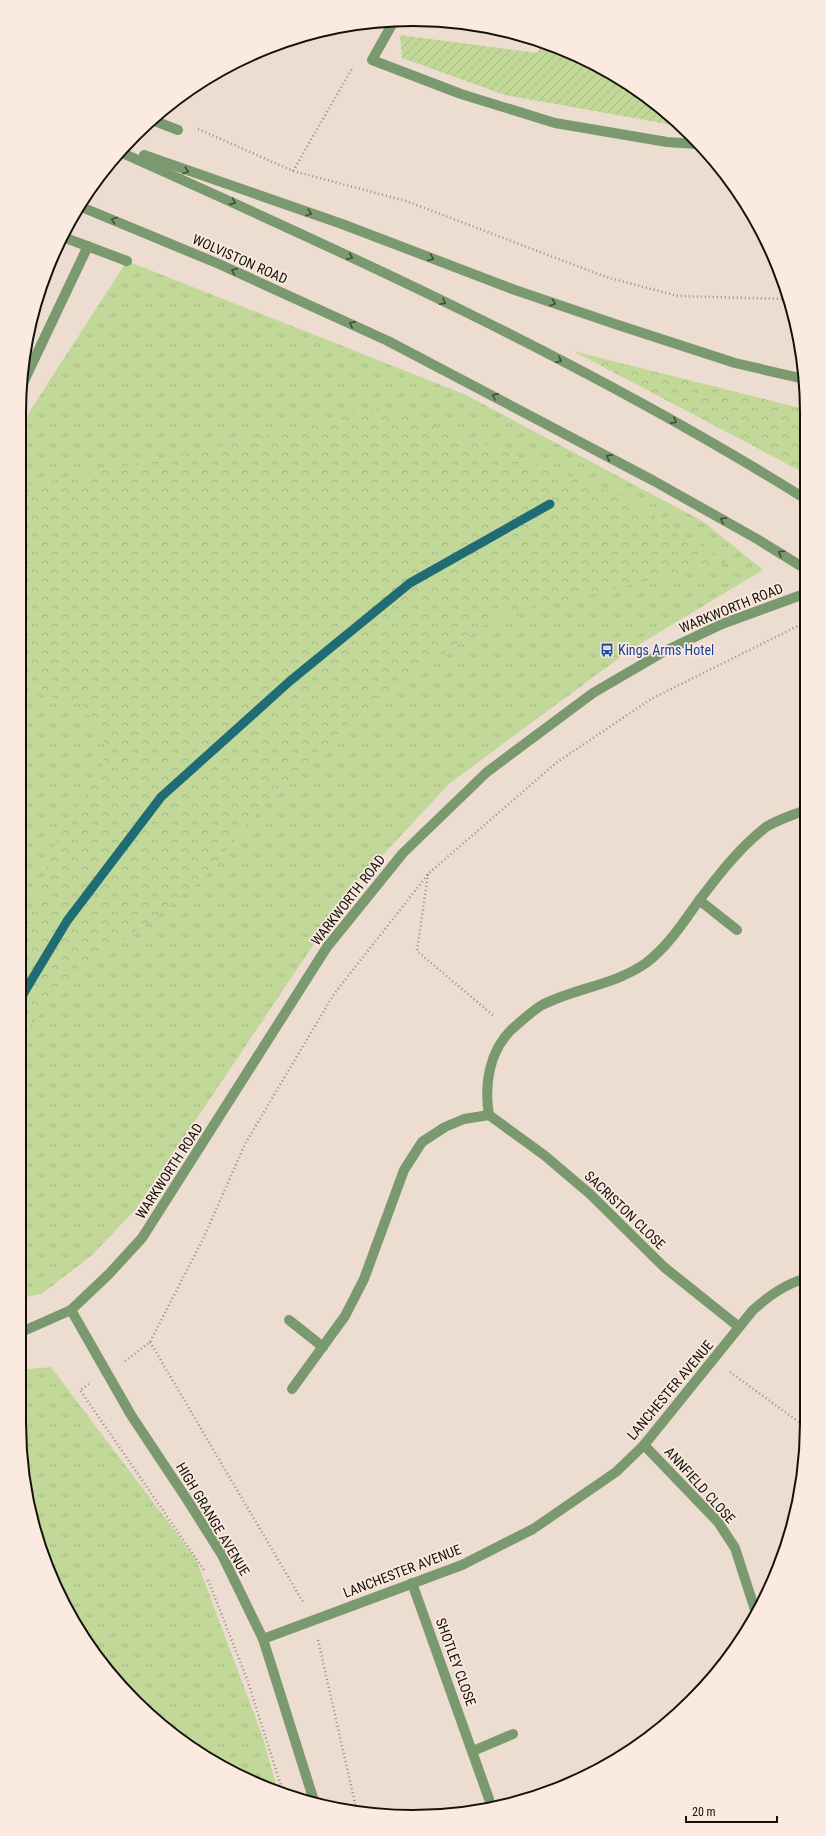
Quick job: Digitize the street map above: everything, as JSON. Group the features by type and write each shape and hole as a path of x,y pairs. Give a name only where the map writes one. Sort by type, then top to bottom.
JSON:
{"street":[{"path":"391,27 372,60 461,94 555,123 667,142 691,144"},
{"path":"158,122 178,130"},
{"path":"129,150 211,180 342,224 515,290 603,320 735,363 798,378"},
{"path":"125,154 266,217 401,281 605,384 694,432 800,495"},
{"name":"WOLVISTON ROAD","path":"85,208 219,264 388,341 640,473 757,539 800,566"},
{"path":"68,239 127,261"},
{"path":"28,372 88,246"},
{"name":"WARKWORTH ROAD","path":"26,1330 70,1310 109,1274 142,1238 327,947 404,853 487,772 593,693 665,651 715,627 800,595"},
{"path":"292,1389 345,1316 364,1279 404,1170 422,1142 445,1127 464,1119 489,1115 486,1096 489,1075 496,1050 511,1031 541,1006 624,975 646,963 670,940 716,877 735,856 767,826 800,814"},
{"path":"699,900 737,930"},
{"name":"SACRISTON CLOSE","path":"489,1115 544,1155 590,1194 664,1267 739,1328"},
{"name":"LANCHESTER AVENUE","path":"263,1639 412,1582 462,1565 533,1530 616,1472 644,1446 753,1310 770,1296 792,1282 800,1280"},
{"name":"HIGH GRANGE AVENUE","path":"70,1310 131,1415 188,1501 222,1556 263,1639 313,1797"},
{"path":"289,1320 323,1346"},
{"name":"ANNFIELD CLOSE","path":"644,1446 718,1522 735,1548 754,1606"},
{"name":"SHOTLEY CLOSE","path":"412,1582 489,1799"},
{"path":"472,1751 513,1734"}],"path":[{"path":"293,171 356,62 372,60"},
{"path":"178,130 194,128 293,171 406,201 606,277 678,296 782,299"},
{"path":"281,1786 247,1679 206,1573 80,1390 107,1374 150,1342 203,1239 245,1144 334,994 428,873 556,763 651,699 800,627"},
{"path":"428,873 416,951 511,1031"},
{"path":"150,1342 314,1619 357,1806"},
{"path":"714,1360 800,1423"}],"green space":[{"path":"400,35 537,53 540,48 561,55 606,78 649,106 671,125 505,95 402,58"},
{"path":"127,261 464,394 704,522 763,570 630,650 449,784 351,889 136,1209 92,1255 43,1293 26,1297 26,417"},
{"path":"573,351 800,408 800,471"},
{"path":"383,407 622,496 727,562 499,616 382,694 272,794 206,876 140,929 73,972 26,1032 26,918 28,918 59,836 97,777 108,748 82,703 26,691 26,487 223,446"},
{"path":"51,1367 196,1559 263,1738 276,1785 265,1781 219,1758 177,1730 139,1697 106,1659 91,1638 55,1571 39,1523 29,1474 26,1423 26,1369"}],"waterway":[{"path":"26,989 67,921 161,797 290,681 410,583 550,504"}],"place":[{"name":"Kings Arms Hotel","path":"607,650"}]}
